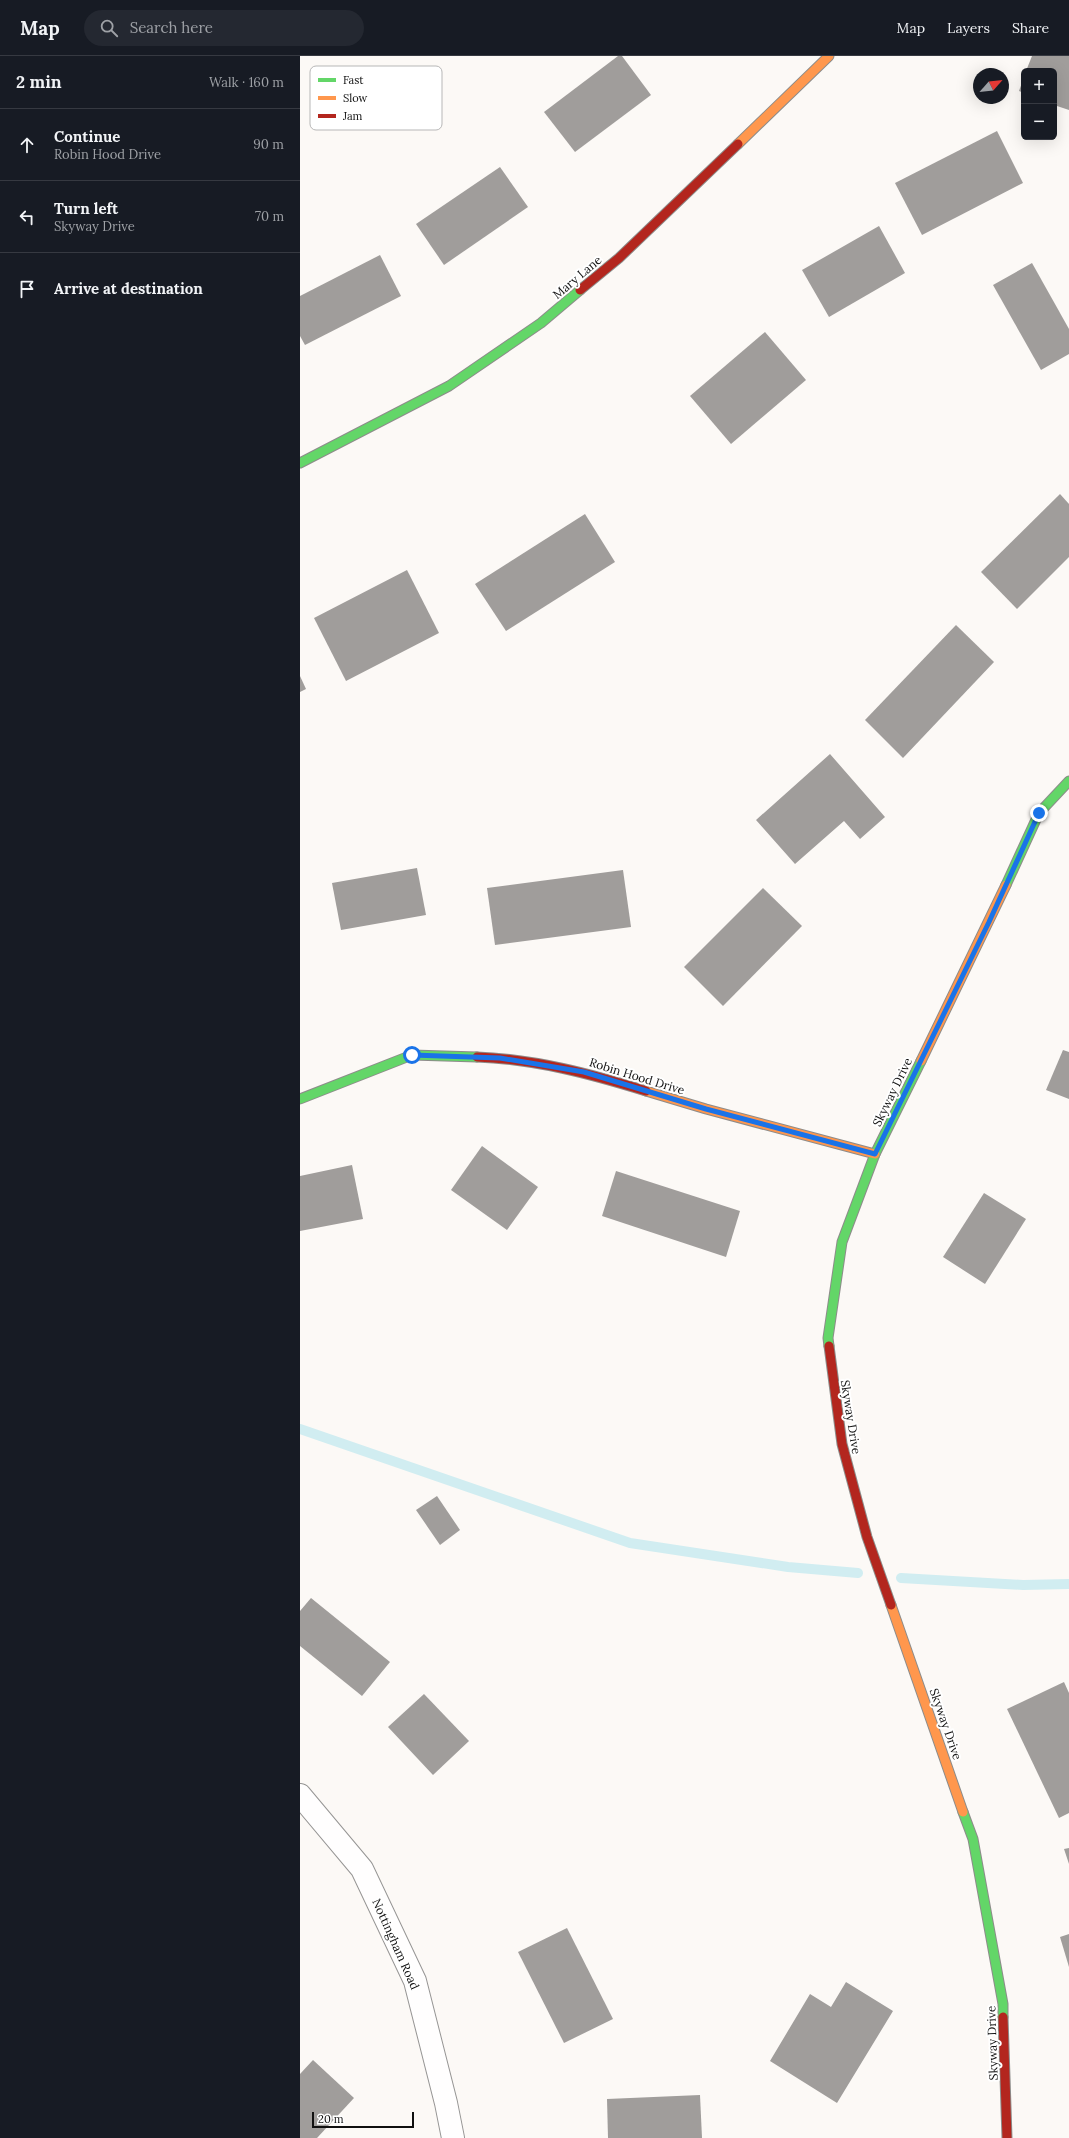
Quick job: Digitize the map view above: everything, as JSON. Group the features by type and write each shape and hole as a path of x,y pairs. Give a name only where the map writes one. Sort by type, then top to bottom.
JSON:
{"street":[{"name":"Mary Lane","path":"300,463 449,386 541,323 636,242 829,56"},
{"name":"Skyway Drive","path":"1007,2138 1003,2004 973,1839 867,1537 842,1444 828,1338 842,1242 875,1154 989,922 1039,813 1069,781"},
{"name":"Robin Hood Drive","path":"300,1099 412,1055 500,1058 584,1072 706,1109 875,1154"},
{"name":"Nottingham Road","path":"300,1795 362,1869 415,1981 446,2103 453,2138"}],"building":[{"path":"618,56 622,56 651,95 575,152 544,112"},
{"path":"1032,56 1069,56 1069,110 1057,106 1057,68 1027,68"},
{"path":"997,131 1023,183 922,235 895,183"},
{"path":"500,167 528,207 444,265 416,224"},
{"path":"879,226 905,273 829,317 802,270"},
{"path":"380,255 401,296 305,345 300,336 300,296"},
{"path":"1032,263 1069,329 1069,354 1041,370 993,285"},
{"path":"765,332 806,380 731,444 690,396"},
{"path":"1060,494 1069,504 1069,557 1017,609 981,572"},
{"path":"585,514 615,562 506,631 475,584"},
{"path":"407,570 439,633 346,681 314,618"},
{"path":"956,625 994,662 903,758 865,720"},
{"path":"300,676 306,689 300,692"},
{"path":"830,754 885,817 860,839 844,821 795,864 756,820"},
{"path":"417,868 426,915 341,930 332,883"},
{"path":"623,870 631,927 495,945 487,888"},
{"path":"763,888 802,926 723,1006 684,967"},
{"path":"1063,1050 1069,1052 1069,1099 1046,1090"},
{"path":"482,1146 538,1187 507,1230 451,1190"},
{"path":"352,1165 363,1219 300,1231 300,1176"},
{"path":"616,1171 740,1211 726,1257 602,1216"},
{"path":"984,1193 1026,1219 985,1284 943,1257"},
{"path":"437,1496 460,1530 440,1545 416,1510"},
{"path":"311,1598 390,1662 362,1696 300,1646 300,1611"},
{"path":"1064,1682 1069,1693 1069,1813 1059,1818 1007,1709"},
{"path":"424,1694 469,1741 433,1775 388,1727"},
{"path":"1069,1848 1069,1864 1064,1849"},
{"path":"567,1928 613,2019 564,2043 518,1952"},
{"path":"1069,1934 1069,1967 1060,1937"},
{"path":"846,1982 893,2011 837,2103 770,2061 810,1994 831,2007"},
{"path":"313,2060 354,2098 317,2138 300,2138 300,2074"},
{"path":"700,2095 702,2138 608,2138 607,2099"}],"waterway":[{"path":"300,1429 630,1543 788,1567 858,1573"},
{"path":"901,1578 1023,1585 1069,1584"}],"traffic: fast":[{"path":"300,463 449,386 541,323 580,290"},
{"path":"1006,885 1039,813 1069,781"},
{"path":"300,1099 412,1055 477,1057"},
{"path":"829,1346 828,1338 842,1242 875,1154 921,1061"},
{"path":"963,1812 973,1839 1003,2004 1003,2017"}],"traffic: slow":[{"path":"738,144 829,56"},
{"path":"921,1061 1006,885"},
{"path":"646,1091 706,1109 875,1154"},
{"path":"891,1605 963,1812"}],"traffic: jam":[{"path":"580,290 619,258 738,144"},
{"path":"477,1057 499,1058 563,1068 646,1091"},
{"path":"829,1346 842,1444 867,1537 891,1605"},
{"path":"1003,2017 1007,2138"}],"route":[{"path":"412,1055 500,1058 584,1072 706,1109 875,1154 989,922 1039,813"}]}
